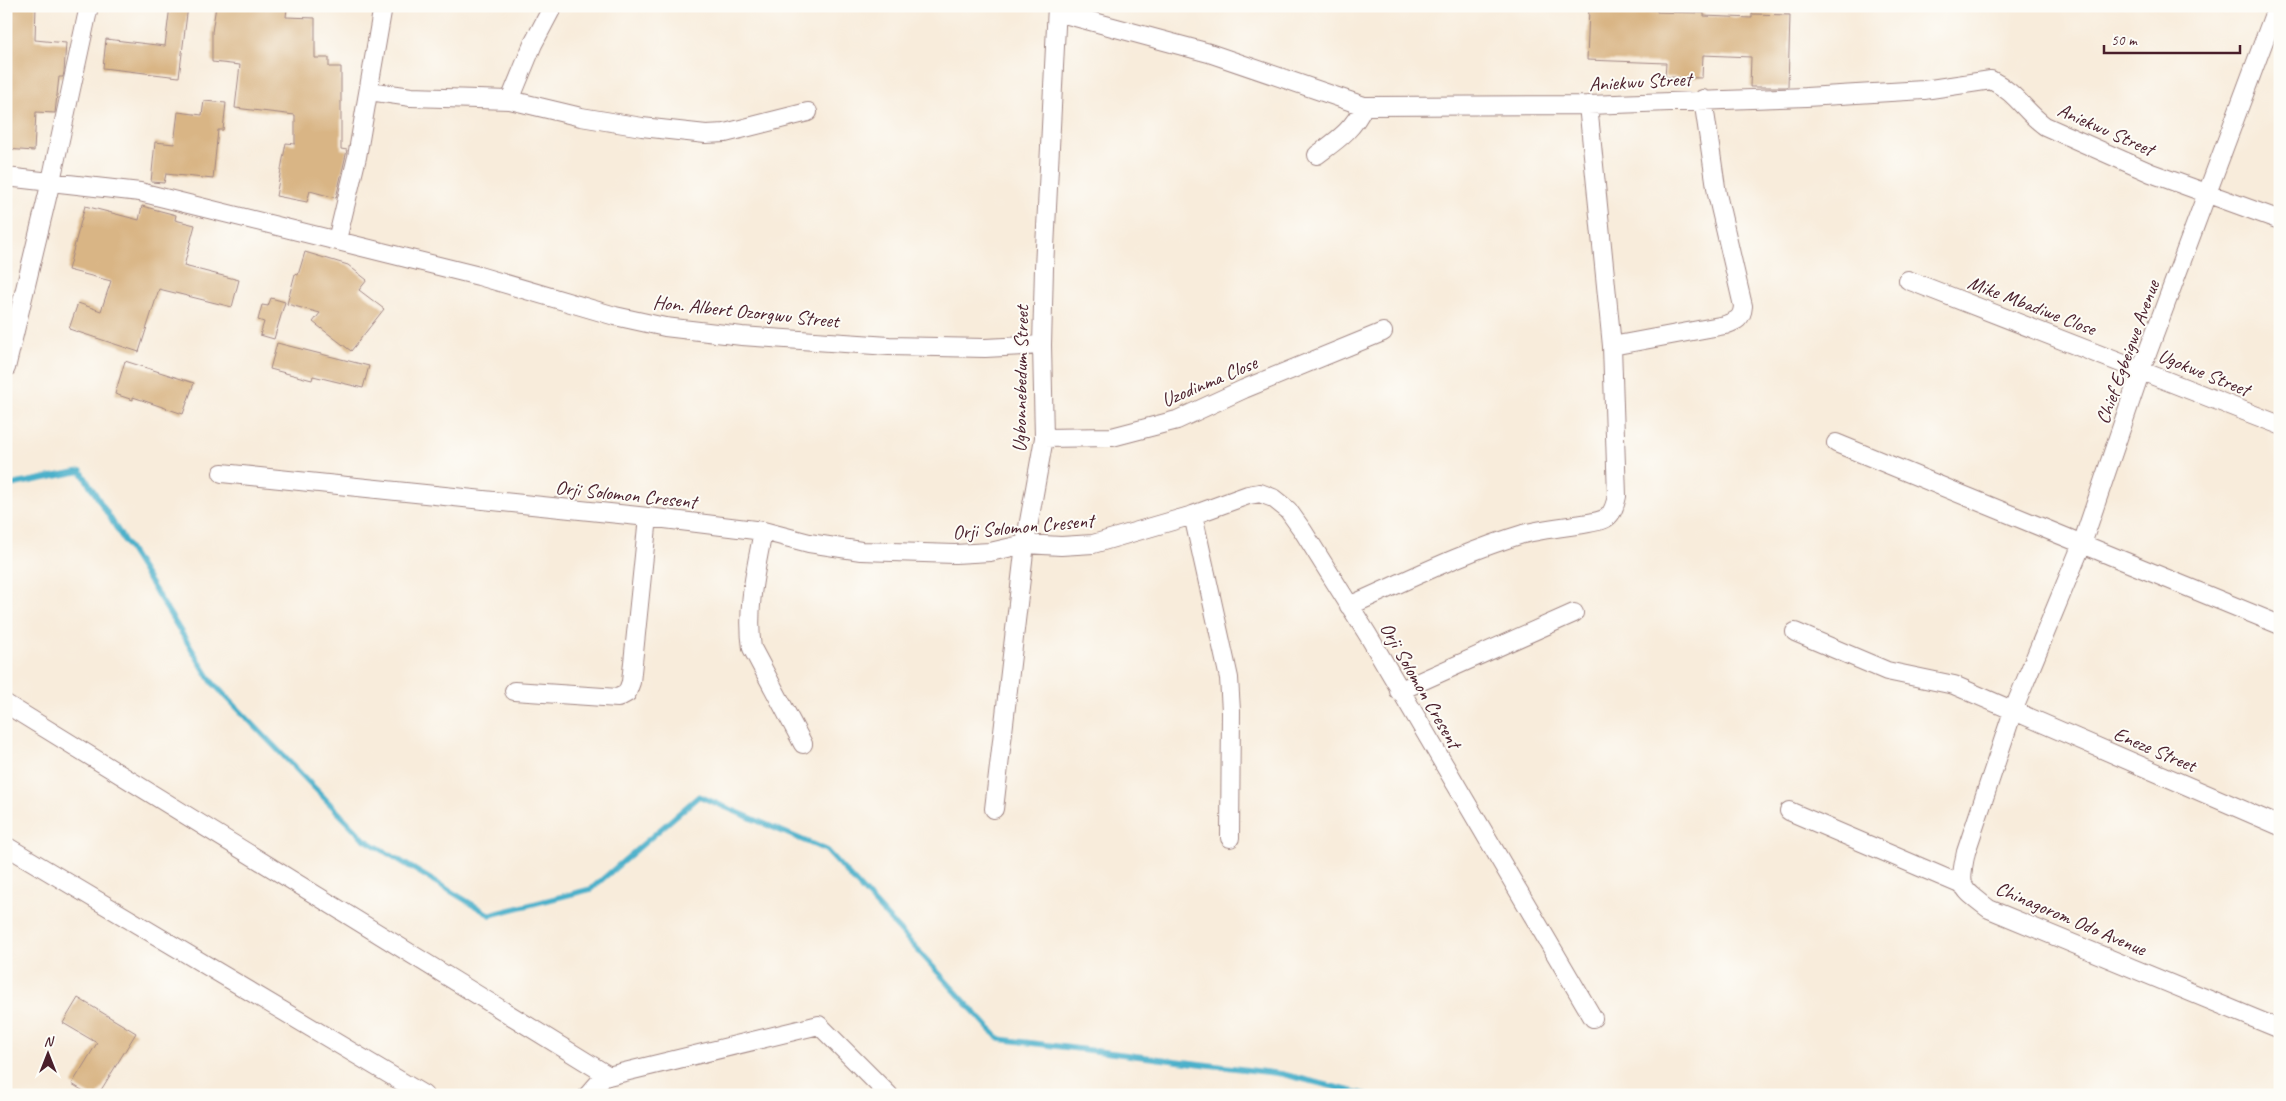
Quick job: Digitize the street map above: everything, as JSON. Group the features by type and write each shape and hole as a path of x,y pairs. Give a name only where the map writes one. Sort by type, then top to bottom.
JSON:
{"street":[{"path":"6,368 51,181 89,6"},
{"path":"337,240 357,158 382,6"},
{"path":"510,100 533,44 552,6"},
{"name":"Aniekwu Street","path":"1057,9 1209,53 1364,106 1588,105 1703,99 1886,94 1991,80 2015,95 2045,126 2151,173 2280,220"},
{"name":"Ugbonnebedum Street","path":"994,809 1025,544 1044,438 1042,345 1049,143 1057,9"},
{"name":"Chief Egbeigwe Avenue","path":"1962,885 1961,873 1966,852 2013,711 2082,544 2141,370 2276,16"},
{"path":"369,91 411,97 510,100 581,117 642,128 706,134 724,133 808,112"},
{"path":"1612,346 1724,325 1738,321 1742,314 1743,306 1717,194 1703,99"},
{"path":"1349,606 1456,559 1524,534 1595,522 1609,517 1613,512 1617,496 1612,346 1588,105"},
{"path":"1317,155 1357,122 1364,106"},
{"name":"Hon. Albert Ozorgwu Street","path":"6,177 140,192 479,276 615,316 665,327 742,336 889,346 985,348 1042,345"},
{"name":"Mike Mbadiwe Close","path":"1908,280 2141,370"},
{"name":"Uzodinma Close","path":"1044,438 1112,438 1177,420 1244,389 1383,332"},
{"name":"Ugokwe Street","path":"2141,370 2280,425"},
{"path":"1836,443 2280,625"},
{"name":"Orji Solomon Cresent","path":"222,473 648,517 763,531 809,543 861,551 955,554 990,552 1025,544 1061,546 1093,544 1193,515 1248,494 1260,493 1273,498 1288,510 1303,531 1593,1018"},
{"path":"1193,515 1229,678 1231,711 1230,838"},
{"path":"514,691 618,698 627,692 631,682 637,637 648,517"},
{"path":"763,531 751,609 749,631 752,648 803,744"},
{"path":"1399,691 1574,613"},
{"name":"Eneze Street","path":"1795,632 1887,671 1954,685 2280,826"},
{"path":"6,704 608,1076"},
{"path":"1789,812 1962,885"},
{"path":"6,846 424,1095"},
{"name":"Chinagorom Odo Avenue","path":"1962,885 1965,890 1989,909 2280,1029"},
{"path":"588,1095 604,1077 819,1025 890,1095"}],"building":[{"path":"6,6 36,6 35,40 66,43 64,72 63,77 59,77 55,113 36,112 34,151 6,149 8,73 6,73"},
{"path":"170,6 188,6 179,77 103,68 106,39 165,46"},
{"path":"216,6 287,8 286,17 315,18 315,58 329,58 329,67 341,67 341,149 347,150 336,198 310,191 307,202 276,196 286,143 295,144 295,115 235,108 240,65 212,62 212,32"},
{"path":"1589,8 1657,10 1657,12 1704,13 1704,16 1752,18 1752,14 1790,15 1788,87 1750,87 1751,57 1703,55 1702,78 1665,77 1666,63 1587,60"},
{"path":"204,101 226,103 223,130 218,130 213,179 166,174 164,183 151,182 155,142 174,144 178,112 202,115"},
{"path":"85,206 139,220 142,206 176,215 175,220 195,225 184,266 239,280 232,307 159,289 139,352 69,329 78,303 101,311 111,281 68,270"},
{"path":"305,252 348,265 367,280 359,290 384,309 351,351 313,322 320,313 287,304 295,274 298,275"},
{"path":"271,298 285,302 274,339 260,335 264,322 258,320 262,305 268,306"},
{"path":"277,343 369,366 363,388 313,376 312,380 270,369"},
{"path":"125,361 194,383 183,414 133,397 133,400 115,394"},
{"path":"78,998 136,1033 98,1095 90,1095 72,1084 97,1043 63,1023"}],"waterway":[{"path":"6,486 81,471 212,682 364,839 490,915 591,889 699,796 826,850 999,1039 1282,1074 1367,1095"}]}
